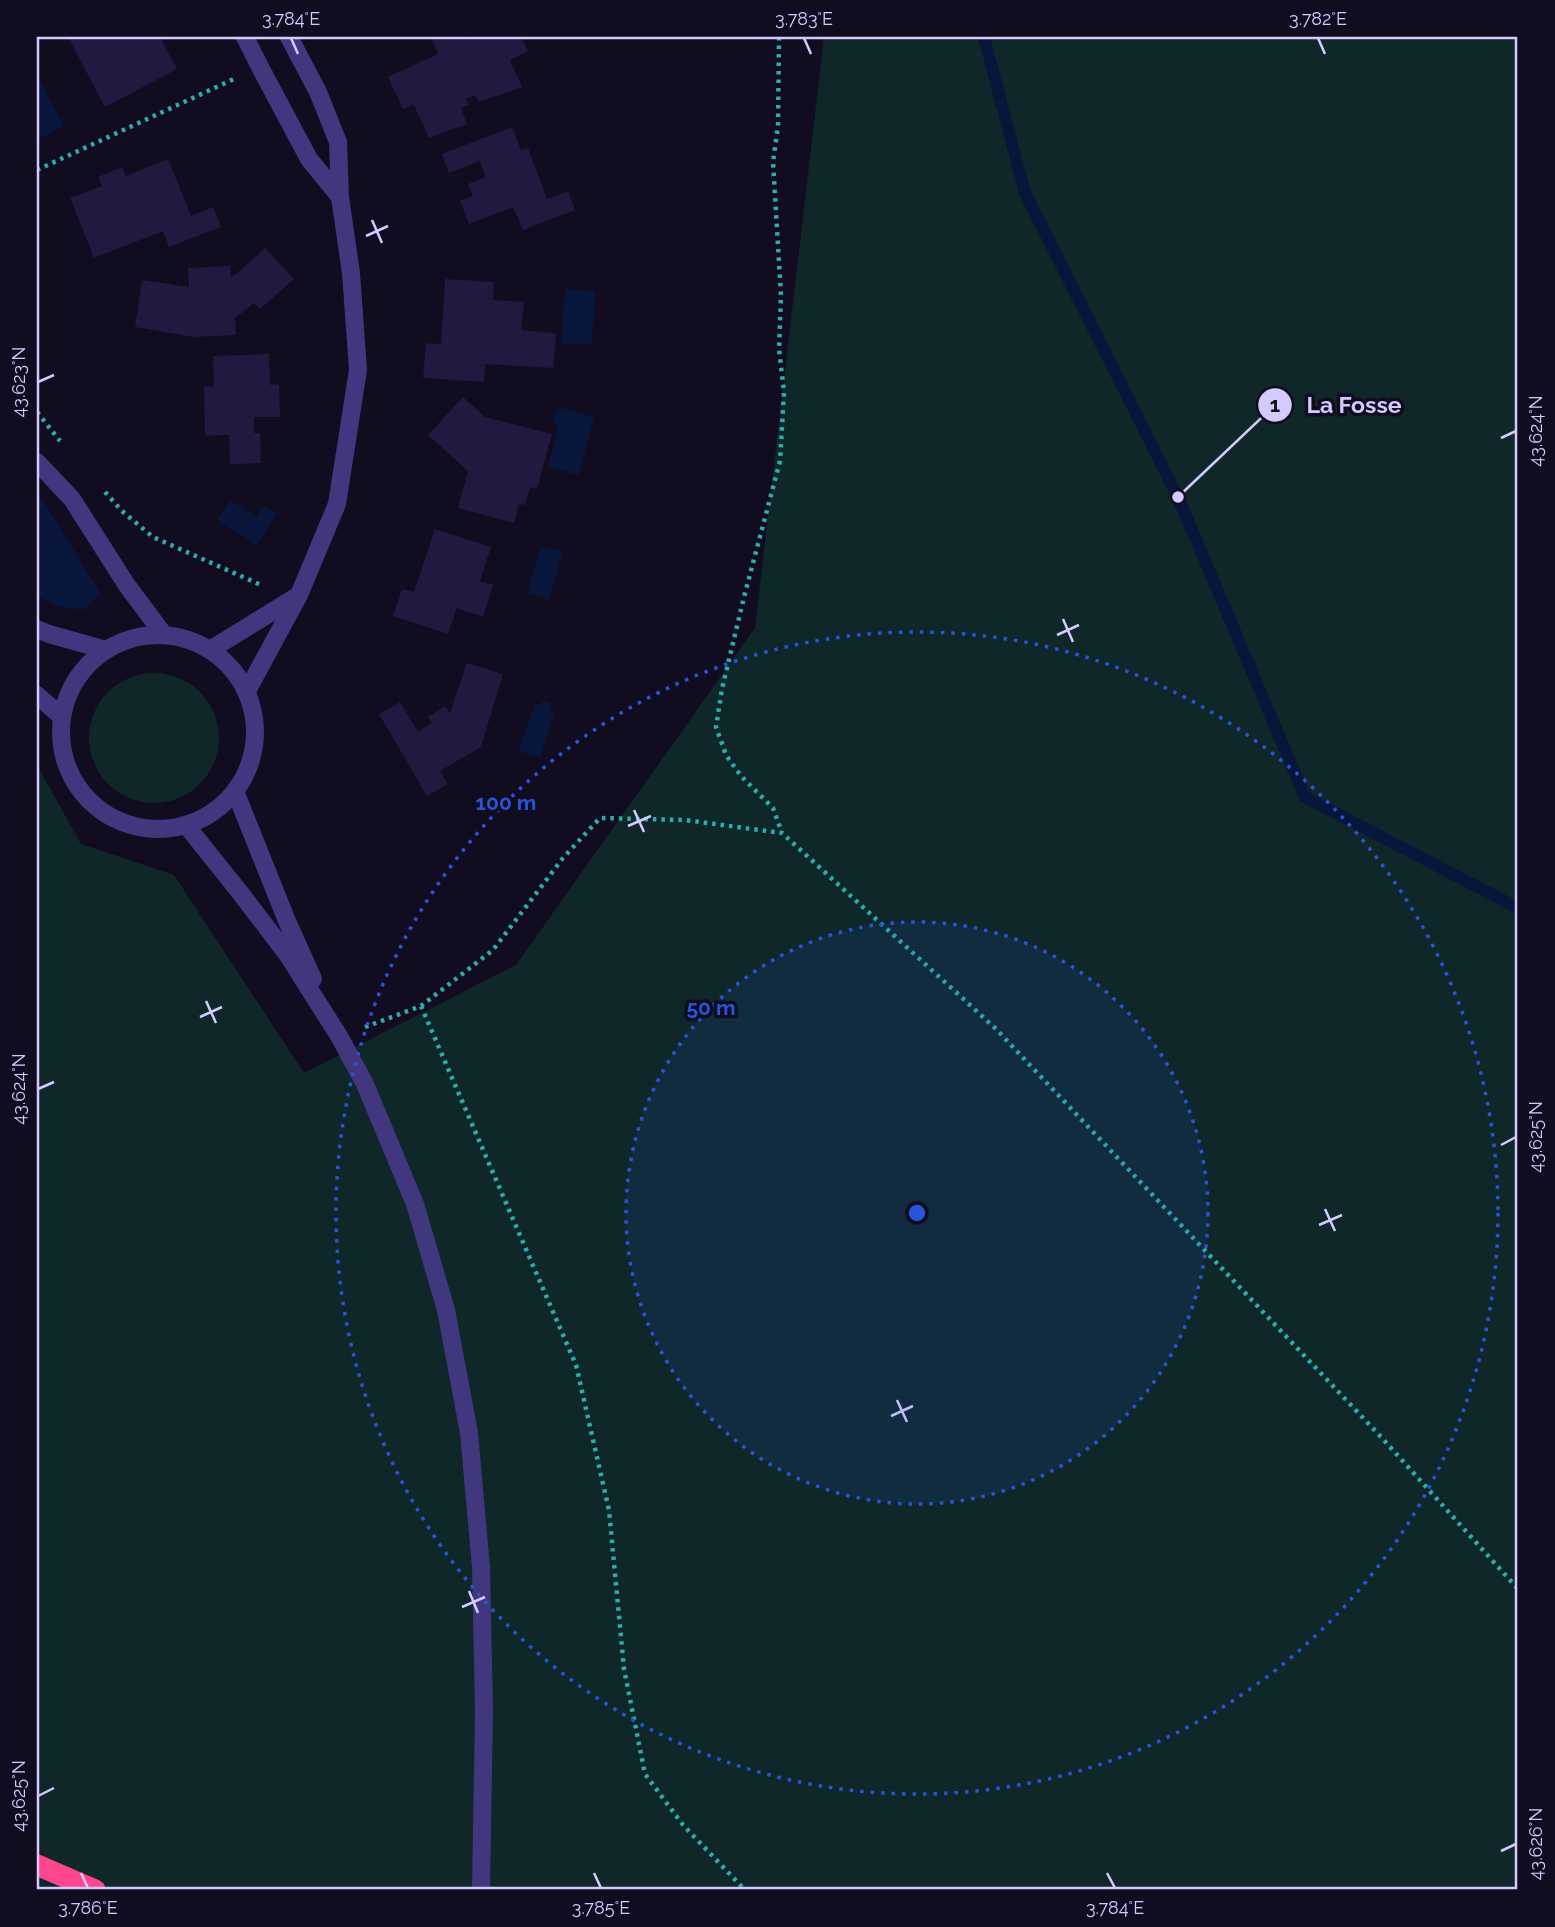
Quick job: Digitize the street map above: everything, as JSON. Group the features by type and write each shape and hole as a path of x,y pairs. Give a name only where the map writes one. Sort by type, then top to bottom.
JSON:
{"highway":[{"path":"37,1865 95,1890"}],"street":[{"path":"245,37 309,159 340,197"},
{"path":"247,691 299,595 337,504 359,370 351,273 340,197 338,142 318,92 289,37"},
{"path":"37,462 72,499 119,574 164,635"},
{"path":"210,650 299,595"},
{"path":"37,629 106,650"},
{"path":"164,635 188,639 210,650 231,668 247,691 254,716 255,743 248,768 235,791 213,812 186,825 158,829 131,825 105,814 84,796 69,772 62,745 62,717 70,691 85,668 106,650 134,638 164,635"},
{"path":"37,695 62,717"},
{"path":"235,791 287,921 339,1036 365,1084 415,1204 446,1310 469,1433 481,1580 484,1710 481,1890"},
{"path":"186,825 286,954 339,1036"}],"path":[{"path":"779,37 778,126 773,162 781,296 779,349 784,392 780,461 722,689 716,727 726,755 741,776 773,808 782,833 995,1028 1382,1438 1518,1589"},
{"path":"37,170 260,67"},
{"path":"37,412 63,445"},
{"path":"97,484 122,511 153,537 268,589 299,595"},
{"path":"339,1036 421,1006 493,950 563,858 600,818 685,820 782,833"},
{"path":"421,1006 576,1365 609,1510 624,1669 645,1774 683,1825 745,1890"}],"green space":[{"path":"824,37 1518,37 1518,1890 37,1890 37,765 81,844 174,875 304,1073 516,965 755,628"},
{"path":"154,673 179,678 200,692 214,713 219,738 214,763 200,784 179,798 154,803 129,798 108,784 94,763 89,738 94,713 108,692 129,678"}],"water":[{"path":"37,79 64,126 40,138 37,132"},
{"path":"565,289 595,291 592,345 561,343"},
{"path":"563,408 594,417 579,475 548,467 558,428 553,416"},
{"path":"37,495 101,594 83,610 60,607 37,596"},
{"path":"230,500 256,517 263,505 277,513 257,545 217,520"},
{"path":"541,546 563,552 549,599 527,593"},
{"path":"543,700 551,703 551,709 555,713 540,758 518,751 535,705 541,705"}],"building":[{"path":"68,37 160,37 177,69 105,107"},
{"path":"431,37 466,37 468,41 477,37 521,37 528,51 510,60 522,87 479,102 475,95 466,99 469,105 461,108 467,124 429,138 414,105 403,109 388,77 438,54"},
{"path":"512,127 521,150 528,148 547,199 568,191 575,210 523,230 513,207 469,224 460,201 473,196 468,184 486,177 480,161 449,173 442,154"},
{"path":"168,159 191,216 213,207 221,227 169,247 163,231 94,258 70,198 102,186 98,177 122,167 126,176"},
{"path":"265,248 294,279 260,309 254,303 235,318 236,335 194,337 135,327 142,280 189,287 188,268 230,266 231,278"},
{"path":"445,279 494,282 493,300 524,302 521,330 556,333 553,368 485,364 484,382 423,378 426,343 441,344"},
{"path":"269,354 270,385 279,384 280,417 254,417 254,433 260,433 261,463 230,464 229,435 205,436 204,387 214,386 213,356"},
{"path":"463,397 485,417 552,434 537,489 530,487 525,505 519,504 514,523 458,508 468,471 428,435"},
{"path":"435,529 491,547 480,581 493,585 483,617 457,608 448,634 393,616 402,589 414,592"},
{"path":"467,663 503,674 481,747 440,771 448,784 427,796 379,714 400,702 418,732 432,723 428,717 445,706 450,713"}],"waterway":[{"path":"984,37 1025,193 1178,497 1305,797 1518,908"}],"place":[{"name":"La Fosse","path":"1178,497"}]}
